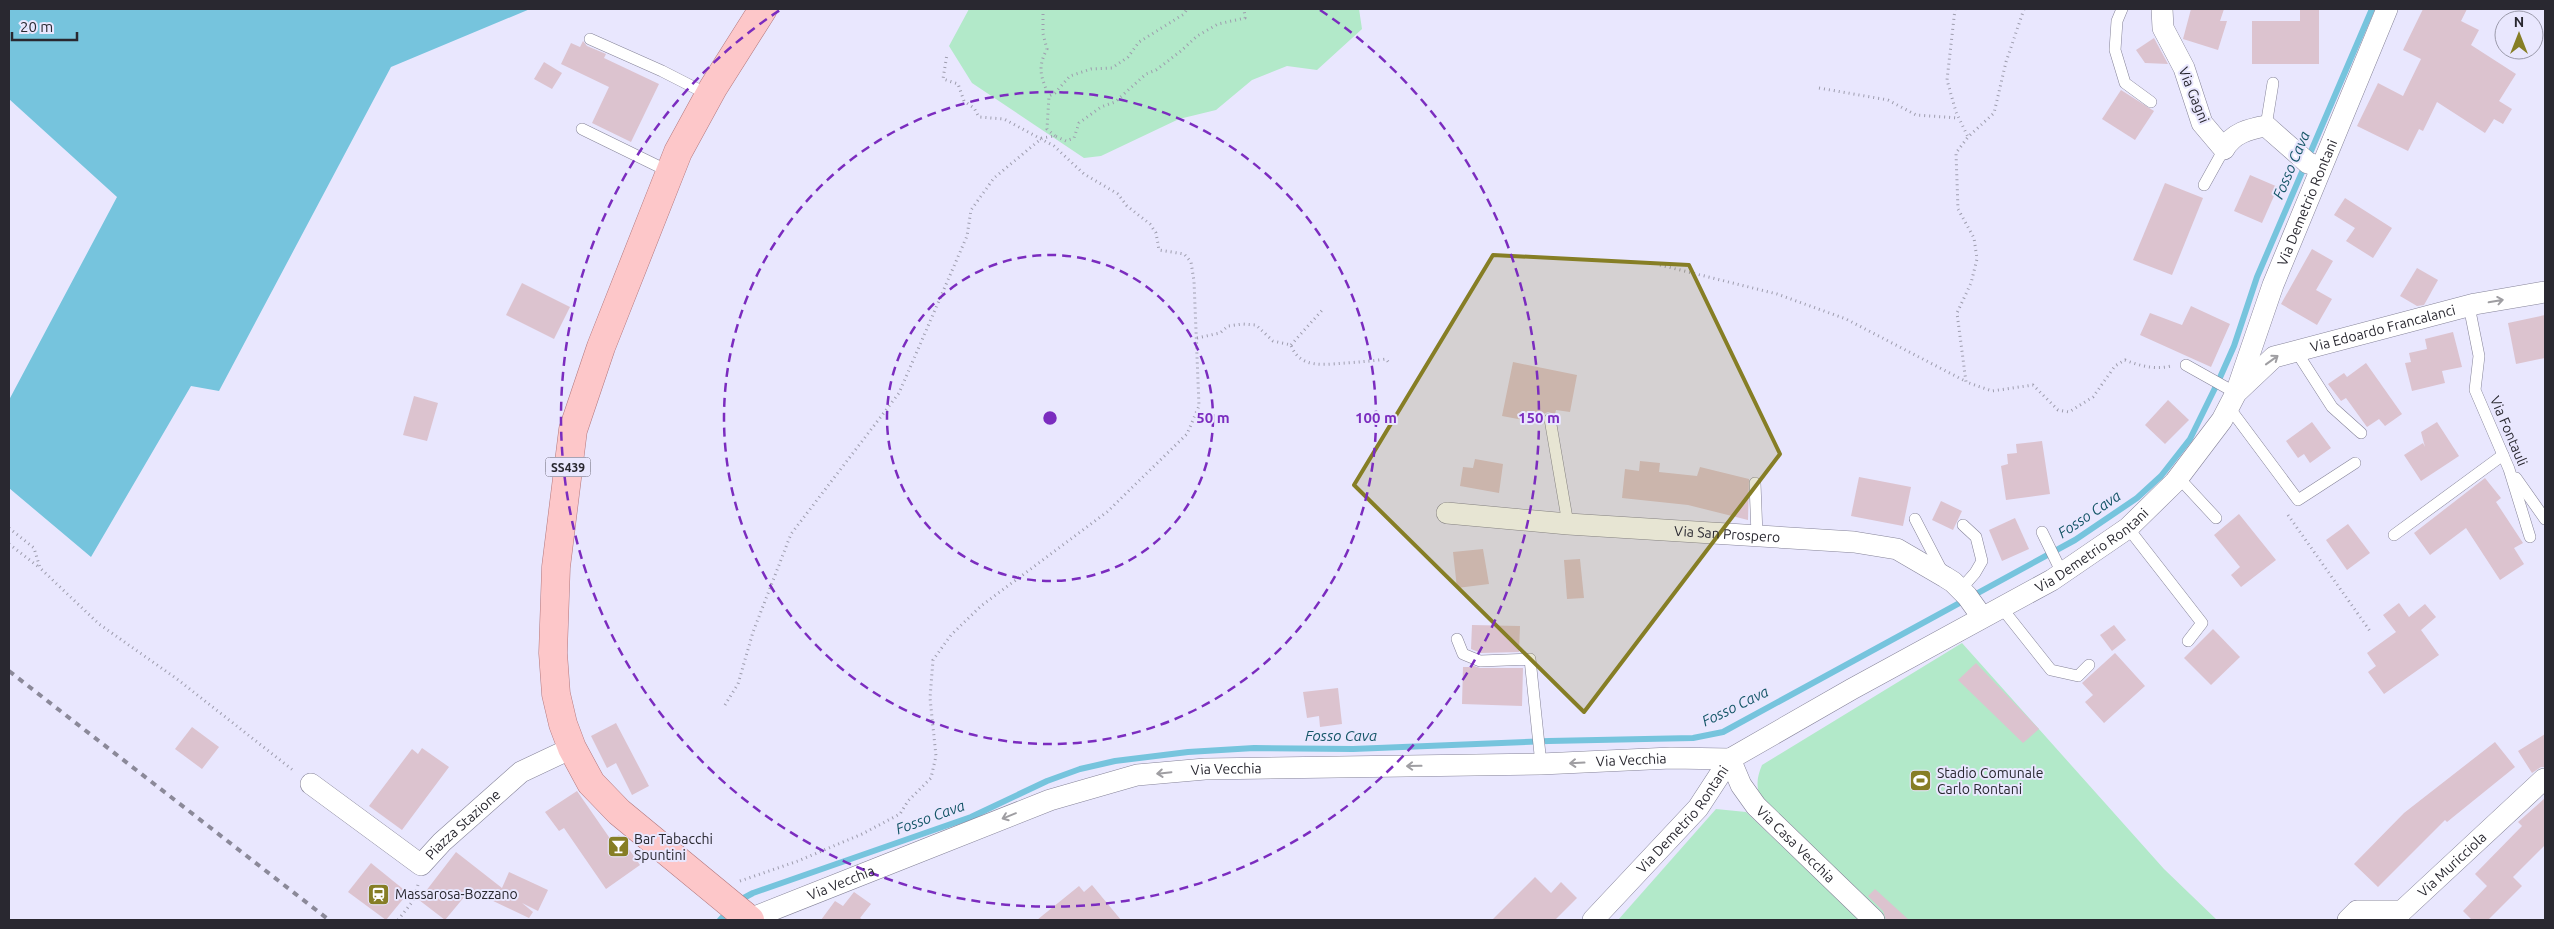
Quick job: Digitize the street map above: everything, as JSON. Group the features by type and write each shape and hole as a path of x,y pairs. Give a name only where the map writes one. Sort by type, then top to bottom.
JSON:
{"main road":[{"name":"SS439","path":"738,911 608,800 591,783 572,748 556,694 553,653 556,567 573,430 602,347 678,152 709,95 763,9"}],"street":[{"name":"Via Gagni","path":"2162,9 2163,28 2184,68 2202,123 2224,150"},
{"name":"Via Demetrio Rontani","path":"1593,920 1698,808 1730,759 1965,597 2001,607 2060,567 2128,528 2178,478 2222,420 2274,284 2309,161 2387,9"},
{"path":"2224,150 2228,143 2246,130 2266,126 2309,161"},
{"name":"Via Edoardo Francalanci","path":"2231,396 2274,356 2469,306 2545,292"},
{"name":"Via San Prospero","path":"1447,512 1568,524 1854,542 1897,550 1965,597"},
{"name":"Piazza Stazione","path":"310,784 421,865 442,842 521,772 572,748"},
{"name":"Via Vecchia","path":"738,911 1050,800 1137,775 1205,769 1540,758 1730,759"},
{"name":"Via Casa Vecchia","path":"1730,759 1741,785 1756,806 1874,920"},
{"name":"Via Muricciola","path":"2348,920 2356,912 2402,911 2544,779"}],"lane":[{"path":"2122,9 2117,21 2115,50 2125,82 2152,102"},
{"path":"590,40 662,71 709,95"},
{"path":"2266,126 2273,82"},
{"path":"582,128 671,173"},
{"path":"2204,185 2224,150"},
{"name":"Via Fontauli","path":"2469,306 2479,356 2475,390 2510,469 2530,537"},
{"path":"2296,351 2332,407 2361,433"},
{"path":"2186,364 2209,378 2231,396 2298,500 2356,463"},
{"path":"1550,419 1568,524"},
{"path":"2394,535 2503,455"},
{"path":"2510,469 2545,519"},
{"path":"2178,478 2216,518"},
{"path":"1755,483 1757,535"},
{"path":"1916,519 1965,597"},
{"path":"1963,525 1976,537 1982,561 1965,597"},
{"path":"2128,528 2202,623 2188,641"},
{"path":"2042,532 2060,567"},
{"path":"2001,607 2051,670 2078,676 2089,665"},
{"path":"1457,638 1463,654 1480,661 1530,659 1540,758"}],"path":[{"path":"1044,9 1043,34 1047,49 1040,63 1043,80 1049,96 1047,128 1055,136 1066,141 1074,138 1079,123 1102,107 1115,102 1146,74 1156,70 1197,36 1218,24 1245,18 1244,9"},
{"path":"1049,96 1055,93 1070,76 1091,69 1112,68 1128,57 1139,42 1184,14 1187,9"},
{"path":"1955,9 1947,80 1958,118 1968,137"},
{"path":"1966,382 1957,313 1971,283 1977,259 1974,238 1958,209 1956,153 1968,137 1994,113 2006,62 2024,9"},
{"path":"738,911 731,885 798,862 862,834 900,814 908,801 931,778 936,756 930,698 933,660 951,634 981,606 1107,512 1187,434 1199,406 1194,281 1190,262 1184,254 1159,250 1156,233 1150,224 1127,206 1118,194 1084,174 1054,146 1004,119 979,117 974,108 964,101 958,84 943,78 947,54"},
{"path":"1819,88 1888,100 1916,115 1958,118"},
{"path":"725,705 738,684 753,632 791,534 899,393 967,236 971,210 994,178 1042,138 1055,136"},
{"path":"1660,265 1777,294 1846,319 1966,382 1992,391 2033,385 2058,410 2069,412 2092,398 2114,366 2125,360 2142,366 2162,368"},
{"path":"1291,345 1324,308"},
{"path":"1196,338 1220,333 1228,326 1243,324 1256,325 1273,341 1291,345"},
{"path":"1291,345 1294,352 1303,360 1322,366 1386,359 1389,363"},
{"path":"2285,509 2370,630"},
{"path":"9,528 34,548 40,568"},
{"path":"9,544 40,568 99,624 178,679 310,784"},
{"path":"398,920 413,901 421,865"}],"highlighted area":[{"path":"1493,255 1689,265 1780,454 1584,712 1354,485"}],"green space":[{"path":"969,9 1359,9 1362,29 1317,70 1287,66 1252,80 1216,110 1179,119 1101,156 1084,158 972,83 949,46"},
{"name":"Stadio Comunale Carlo Rontani","path":"1962,643 2164,869 2217,920 1880,920 1760,797 1758,781 1762,765"},
{"path":"1716,809 1746,812 1860,920 1618,920"}],"water":[{"path":"9,9 530,9 391,67 219,391 191,386 91,557 9,488 9,400 117,197 9,99"}],"building":[{"path":"2191,9 2224,9 2220,21 2227,21 2218,50 2183,39"},
{"path":"2300,9 2319,9 2319,64 2252,64 2252,21 2300,21"},
{"path":"2423,9 2467,9 2461,21 2479,30 2471,45 2516,74 2499,101 2512,109 2503,124 2494,119 2485,133 2437,102 2423,131 2419,129 2408,151 2357,126 2378,83 2403,96 2421,59 2403,50"},
{"path":"2154,38 2168,64 2145,63 2136,50"},
{"path":"583,41 587,46 606,54 604,58 659,84 631,142 592,123 609,87 561,64 571,43 580,47"},
{"path":"544,62 562,73 552,89 534,79"},
{"path":"2121,90 2154,111 2135,140 2102,119"},
{"path":"2250,175 2278,187 2262,223 2234,211"},
{"path":"2165,183 2203,198 2172,275 2133,260"},
{"path":"2345,198 2392,228 2373,258 2346,241 2355,228 2334,215"},
{"path":"2312,249 2333,261 2316,290 2332,299 2317,325 2281,304"},
{"path":"2417,268 2438,280 2424,305 2417,306 2400,296"},
{"path":"522,283 570,307 554,339 506,315"},
{"path":"2191,306 2230,324 2211,367 2140,335 2150,313 2182,325"},
{"path":"2545,315 2545,358 2516,364 2508,323"},
{"path":"2453,332 2462,367 2442,371 2445,383 2412,391 2405,363 2411,362 2409,353 2427,349 2425,339"},
{"path":"1513,362 1577,375 1570,412 1556,410 1555,414 1548,412 1541,415 1539,423 1502,416"},
{"path":"2366,363 2402,414 2385,426 2379,419 2367,427 2346,398 2341,401 2328,384 2344,373 2347,377"},
{"path":"414,396 438,403 427,441 403,435"},
{"path":"2168,400 2189,420 2165,444 2145,425"},
{"path":"2312,422 2331,448 2310,463 2304,454 2298,458 2286,441"},
{"path":"2437,422 2459,456 2421,481 2404,455 2423,443 2425,447 2421,432"},
{"path":"2042,441 2050,494 2006,500 2001,466 2008,464 2007,454 2017,453 2016,444"},
{"path":"1475,459 1503,464 1499,493 1460,486 1463,467 1473,468"},
{"path":"1640,461 1660,463 1659,472 1697,476 1700,467 1749,479 1748,520 1688,505 1622,498 1625,469 1639,471"},
{"path":"1859,477 1911,487 1903,526 1851,516"},
{"path":"2485,478 2501,498 2496,502 2523,543 2514,548 2524,564 2500,580 2466,528 2430,555 2414,533"},
{"path":"1941,501 1962,511 1953,530 1932,520"},
{"path":"2239,514 2276,560 2241,587 2231,575 2240,567 2214,535"},
{"path":"2015,518 2029,549 2002,561 1989,530"},
{"path":"2348,524 2370,553 2347,570 2326,540"},
{"path":"1483,549 1489,584 1457,588 1453,552"},
{"path":"1580,559 1584,598 1567,599 1564,560"},
{"path":"2399,603 2409,617 2425,604 2436,617 2421,630 2439,655 2384,694 2368,672 2376,666 2367,653 2396,632 2383,615"},
{"path":"1472,625 1520,626 1519,652 1481,653 1471,649"},
{"path":"2114,625 2126,640 2112,651 2100,635"},
{"path":"2213,629 2240,657 2211,685 2184,658"},
{"path":"2115,653 2145,686 2104,723 2085,702 2093,695 2082,683"},
{"path":"1976,663 2039,729 2023,743 1958,680"},
{"path":"1471,665 1480,668 1523,668 1522,706 1462,704 1463,667 1471,667"},
{"path":"1338,688 1342,724 1320,727 1319,716 1307,718 1303,692"},
{"path":"616,723 649,786 632,795 616,763 607,768 591,736"},
{"path":"192,727 219,747 202,769 175,749"},
{"path":"2545,734 2545,767 2541,767 2532,773 2518,751"},
{"path":"2495,742 2515,767 2447,822 2445,820 2378,887 2354,864 2404,813"},
{"path":"422,748 449,767 402,830 369,806 412,749 418,754"},
{"path":"577,791 611,840 619,835 640,865 606,889 564,828 559,831 545,812"},
{"path":"2545,798 2545,845 2513,877 2522,886 2488,920 2472,920 2463,911 2487,886 2475,874 2522,826 2518,822"},
{"path":"456,852 502,888 509,872 548,890 538,911 522,903 533,912 529,918 470,890 445,920 419,900"},
{"name":"Massarosa-Bozzano","path":"371,863 408,893 386,920 348,892"},
{"path":"1535,877 1551,893 1561,882 1577,898 1555,920 1492,920"},
{"path":"1092,885 1121,920 1037,920 1079,886 1084,892"},
{"path":"1875,889 1909,920 1886,920 1883,911 1868,896"},
{"path":"854,892 871,904 860,918 863,920 821,920 835,901 843,906"}],"waterway":[{"name":"Fosso Cava","path":"738,901 753,893 971,817 1047,781 1080,769 1115,761 1188,752 1254,748 1353,749 1549,741 1693,738 1723,732 2075,540 2137,498 2161,476 2190,439 2234,346 2257,277 2372,9"},
{"name":"Fosso Cava","path":"720,920 729,910"}],"railway":[{"path":"9,671 329,920"}],"place":[{"name":"Stadio Comunale Carlo Rontani","path":"1921,781"},
{"name":"Bar Tabacchi Spuntini","path":"618,847"},
{"name":"Massarosa-Bozzano","path":"379,894"}]}
